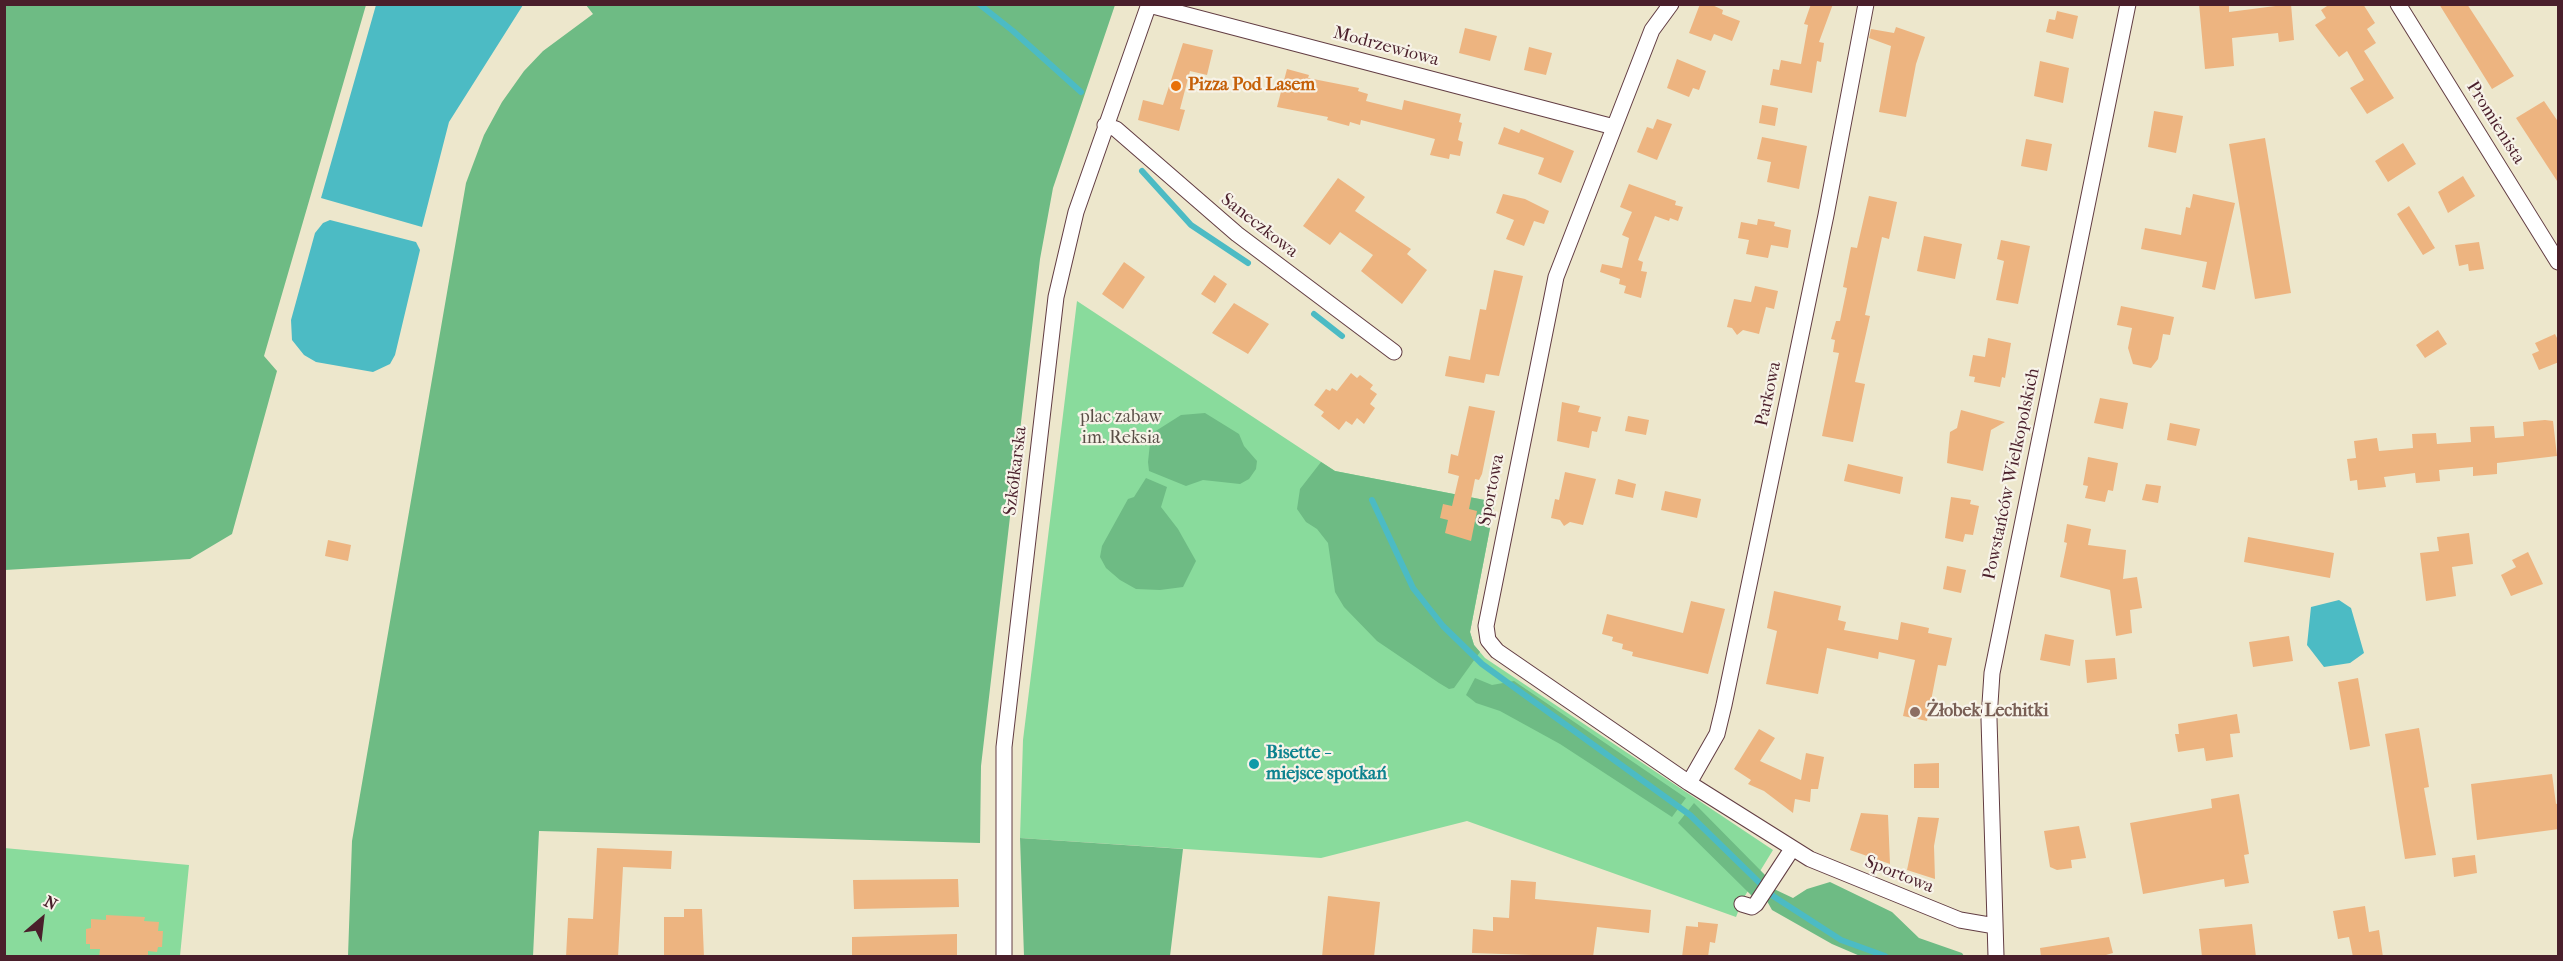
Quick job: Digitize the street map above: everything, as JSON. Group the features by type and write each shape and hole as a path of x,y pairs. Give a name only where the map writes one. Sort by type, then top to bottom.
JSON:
{"street":[{"name":"Sportowa","path":"1671,4 1652,30 1556,277 1486,634 1490,644 1497,651 1689,783 1792,849 1829,868 1960,920 1995,926"},
{"name":"Parkowa","path":"1689,783 1717,734 1724,705 1826,214 1866,4"},
{"name":"Powstańców Wielkopolskich","path":"1996,957 1989,719 1992,673 2128,4"},
{"name":"Promienista","path":"2398,4 2559,262"},
{"name":"Modrzewiowa","path":"1149,5 1614,127"},
{"name":"Szkółkarska","path":"1004,957 1004,747 1056,297 1067,244 1105,125 1149,5"},
{"name":"Saneczkowa","path":"1105,125 1116,129 1236,234 1394,352"},
{"path":"1742,904 1752,907 1758,901 1792,849"}],"green space":[{"path":"5,4 366,5 264,356 277,371 232,534 190,559 5,570"},
{"path":"586,5 1115,5 1053,188 1040,259 981,766 980,843 539,831 533,956 348,956 352,841 466,183 484,135 502,102 524,71 543,51 593,14"},
{"name":"plac zabaw im. Reksia","path":"1077,301 1335,471 1495,502 1470,632 1474,645 1485,658 1773,850 1743,899 1736,917 1467,821 1321,858 1020,838 1023,740"},
{"path":"1205,413 1239,434 1244,446 1257,461 1256,469 1249,479 1240,484 1203,480 1186,486 1149,471 1151,434 1181,415"},
{"path":"1321,462 1335,471 1495,502 1470,632 1474,645 1480,652 1454,688 1449,689 1439,683 1377,641 1344,607 1335,592 1328,543 1317,529 1306,522 1297,509 1300,489"},
{"path":"1146,478 1167,487 1161,507 1178,529 1196,561 1183,587 1160,590 1136,589 1120,580 1106,568 1100,557 1102,546 1128,499 1134,497"},
{"path":"1475,678 1492,685 1514,681 1686,798 1672,817 1560,744 1500,711 1476,703 1466,695"},
{"path":"1694,803 1766,876 1752,896 1678,823"},
{"path":"1020,838 1183,849 1170,956 1024,956"},
{"path":"4,848 189,865 180,956 5,956"},
{"path":"1830,882 1892,912 1919,938 1962,953 1964,956 1860,956 1832,944 1772,910 1767,901 1774,889 1793,898 1807,889"}],"water":[{"path":"376,5 523,5 449,122 422,227 321,198"},
{"path":"330,220 416,242 420,250 395,355 390,364 373,372 316,362 304,355 292,340 291,320 315,233 323,223"},
{"path":"2339,600 2351,608 2364,653 2350,663 2324,667 2307,645 2311,607"}],"building":[{"path":"1700,4 1710,4 1723,10 1722,14 1740,21 1732,41 1714,34 1711,41 1689,33"},
{"path":"1811,4 1833,4 1819,42 1824,43 1821,62 1817,61 1812,93 1770,85 1773,69 1779,70 1781,60 1801,64 1808,25 1804,24"},
{"path":"2199,4 2229,4 2229,12 2291,4 2294,40 2279,42 2278,33 2232,38 2234,66 2205,69"},
{"path":"2330,4 2363,4 2375,23 2367,29 2376,43 2364,51 2394,98 2367,114 2350,88 2364,80 2347,51 2339,57 2315,25 2326,18 2321,10"},
{"path":"2439,4 2467,4 2514,76 2492,89"},
{"path":"2057,11 2078,16 2073,39 2046,32 2049,19 2055,20"},
{"path":"1896,27 1925,37 1916,64 1906,117 1879,112 1891,46 1869,38 1871,29 1894,33"},
{"path":"1465,28 1497,36 1490,61 1459,53"},
{"path":"1183,43 1213,50 1207,75 1190,71 1180,109 1185,110 1179,131 1138,120 1143,100 1163,105"},
{"path":"1529,47 1552,53 1546,75 1524,70"},
{"path":"1677,59 1706,71 1699,90 1693,88 1689,97 1667,88"},
{"path":"2040,61 2069,68 2063,103 2034,96"},
{"path":"1287,69 1309,75 1308,78 1359,88 1358,91 1368,94 1366,101 1402,110 1404,100 1461,114 1459,122 1462,123 1458,140 1463,142 1460,156 1450,154 1449,159 1430,155 1435,139 1361,120 1360,125 1350,122 1349,126 1327,120 1328,117 1277,107"},
{"path":"2544,101 2559,123 2559,184 2516,118"},
{"path":"1762,105 1778,108 1775,126 1759,123"},
{"path":"2154,111 2183,116 2176,153 2148,147"},
{"path":"1657,119 1672,124 1657,160 1637,152 1647,127 1653,129"},
{"path":"1504,127 1519,133 1521,129 1574,151 1561,183 1538,174 1544,158 1498,144"},
{"path":"1762,137 1807,146 1799,189 1767,182 1771,162 1757,159"},
{"path":"2265,138 2291,293 2255,299 2229,144"},
{"path":"2026,139 2052,144 2047,171 2021,166"},
{"path":"2403,143 2416,164 2388,182 2375,161"},
{"path":"2463,176 2475,196 2448,213 2438,192"},
{"path":"1338,178 1365,197 1355,211 1411,249 1407,254 1427,270 1402,304 1361,271 1373,255 1340,232 1330,245 1303,226"},
{"path":"1629,184 1676,201 1675,205 1683,207 1678,221 1670,218 1669,221 1655,216 1638,260 1643,262 1641,271 1647,272 1641,298 1624,293 1626,286 1619,284 1620,279 1600,272 1602,264 1622,268 1629,238 1622,235 1632,212 1620,207"},
{"path":"1503,194 1525,199 1549,211 1544,224 1534,221 1524,246 1506,239 1514,220 1496,213"},
{"path":"2193,194 2235,203 2215,290 2202,287 2207,262 2141,249 2145,228 2181,235 2186,207 2190,208"},
{"path":"1869,196 1897,202 1889,239 1882,237 1865,315 1870,316 1855,382 1865,384 1853,442 1822,436 1839,353 1833,352 1835,340 1831,339 1836,321 1840,321 1847,288 1843,287 1851,247 1857,248"},
{"path":"2409,206 2435,248 2423,255 2397,214"},
{"path":"1758,219 1775,222 1774,226 1791,230 1788,248 1771,245 1768,258 1746,254 1749,240 1738,238 1741,222 1757,225"},
{"path":"1924,236 1962,244 1955,279 1917,271"},
{"path":"2001,240 2030,246 2018,304 1996,300 2004,261 1997,259"},
{"path":"2479,242 2484,269 2469,271 2468,264 2459,266 2455,245"},
{"path":"1124,262 1145,277 1123,309 1102,294"},
{"path":"1494,270 1523,276 1499,376 1486,374 1484,383 1445,376 1449,356 1470,360 1480,309 1486,310"},
{"path":"1214,275 1227,284 1215,303 1201,294"},
{"path":"1755,286 1778,291 1774,309 1766,307 1759,334 1743,330 1737,335 1732,328 1727,327 1734,299 1751,302"},
{"path":"1234,303 1269,324 1248,354 1212,333"},
{"path":"2121,306 2174,317 2170,335 2163,334 2158,359 2151,368 2133,364 2128,348 2132,328 2117,325"},
{"path":"2438,330 2447,344 2425,358 2416,345"},
{"path":"2555,334 2559,342 2559,362 2539,370 2532,354 2539,351 2535,343"},
{"path":"1988,338 2011,343 2005,378 2002,377 2000,387 1974,382 1975,377 1969,376 1973,355 1985,357"},
{"path":"1351,373 1357,378 1360,375 1373,385 1370,389 1377,394 1370,404 1375,408 1364,424 1357,418 1352,425 1346,421 1339,430 1321,416 1324,412 1314,405 1326,389 1330,391 1332,388 1337,391"},
{"path":"2100,398 2128,403 2123,429 2094,423"},
{"path":"1562,402 1580,406 1578,412 1601,417 1597,432 1592,431 1589,448 1557,441"},
{"path":"1469,406 1495,411 1482,474 1479,480 1475,479 1469,509 1477,511 1471,541 1445,533 1448,520 1440,518 1443,504 1452,506 1459,476 1448,473 1451,454 1458,456"},
{"path":"1961,410 2005,422 1991,430 1983,471 1947,463 1950,432 1957,428"},
{"path":"1628,416 1649,420 1646,435 1625,431"},
{"path":"2553,421 2557,456 2497,463 2497,474 2473,476 2473,467 2439,470 2440,481 2416,483 2415,473 2384,477 2386,487 2358,490 2357,480 2350,481 2347,459 2356,458 2354,441 2377,438 2379,451 2413,448 2412,434 2436,433 2437,444 2471,442 2470,427 2494,426 2495,438 2524,436 2523,422"},
{"path":"2170,423 2200,429 2196,446 2167,440"},
{"path":"2088,457 2118,463 2113,491 2108,490 2105,502 2085,498 2088,486 2083,485"},
{"path":"1848,464 1903,477 1900,494 1844,481"},
{"path":"1565,472 1596,479 1583,525 1570,522 1564,526 1560,520 1551,518 1555,499 1559,500"},
{"path":"1618,479 1636,484 1633,498 1615,494"},
{"path":"2146,484 2161,486 2158,503 2142,500"},
{"path":"1665,491 1701,499 1697,518 1661,510"},
{"path":"1951,497 1971,500 1970,504 1979,506 1973,535 1965,534 1963,542 1945,538"},
{"path":"2067,524 2091,529 2088,545 2126,550 2123,579 2137,577 2142,608 2130,610 2132,633 2116,636 2110,590 2060,577 2067,543 2064,542"},
{"path":"2469,533 2473,564 2452,567 2456,596 2426,601 2420,553 2439,551 2437,537"},
{"path":"2248,537 2334,553 2330,578 2244,562"},
{"path":"328,540 351,545 348,561 325,556"},
{"path":"2528,552 2543,584 2511,596 2501,575 2516,567 2512,560"},
{"path":"1947,566 1966,570 1961,593 1943,589"},
{"path":"1774,591 1841,606 1838,620 1846,622 1844,630 1898,640 1901,622 1929,628 1928,633 1952,638 1946,666 1938,665 1927,721 1903,716 1915,660 1879,652 1878,659 1827,648 1818,694 1766,684 1777,631 1767,628"},
{"path":"1691,601 1725,609 1708,674 1632,656 1633,652 1622,649 1623,644 1612,641 1613,637 1602,634 1607,614 1683,633"},
{"path":"2045,634 2074,640 2070,666 2040,660"},
{"path":"2289,636 2293,661 2253,667 2249,642"},
{"path":"2115,658 2117,679 2087,683 2085,660"},
{"path":"2358,678 2370,746 2350,750 2338,682"},
{"path":"2237,714 2240,733 2230,734 2233,757 2206,761 2204,748 2178,752 2175,734 2179,734 2178,724"},
{"path":"2419,728 2429,787 2424,788 2436,855 2405,859 2385,734"},
{"path":"1759,729 1775,738 1760,761 1801,780 1806,753 1824,757 1818,789 1811,789 1810,802 1795,799 1793,813 1764,791 1748,784 1751,780 1734,769"},
{"path":"1939,763 1939,788 1914,788 1914,764"},
{"path":"2552,774 2556,804 2559,803 2559,829 2477,840 2471,784"},
{"path":"2239,794 2249,854 2244,855 2249,883 2225,887 2224,879 2143,894 2130,823 2212,808 2211,799"},
{"path":"1861,813 1888,815 1890,864 1850,850"},
{"path":"1918,817 1939,818 1934,846 1935,879 1907,870"},
{"path":"2079,826 2086,858 2071,860 2072,868 2057,870 2050,867 2044,831"},
{"path":"597,848 672,851 671,869 623,867 618,957 566,957 568,918 593,919"},
{"path":"2475,855 2477,873 2454,877 2452,858"},
{"path":"958,879 959,907 854,909 853,880"},
{"path":"1511,880 1536,882 1535,899 1651,910 1649,933 1597,927 1593,957 1472,953 1473,929 1493,931 1493,917 1509,918"},
{"path":"1328,896 1380,902 1374,957 1322,957"},
{"path":"2365,906 2369,932 2379,930 2383,957 2353,957 2349,937 2338,939 2333,911"},
{"path":"684,909 702,909 704,957 664,957 664,917 684,917"},
{"path":"106,915 145,917 144,921 159,922 158,931 163,931 162,947 158,947 157,952 148,951 148,957 99,957 100,949 90,949 90,944 86,944 86,929 91,928 91,919 106,920"},
{"path":"1698,922 1718,924 1715,943 1710,942 1708,957 1682,957 1686,926 1698,927"},
{"path":"2252,924 2256,957 2202,957 2199,929"},
{"path":"957,934 957,957 852,957 852,937"},
{"path":"2109,937 2113,953 2099,957 2041,957 2040,948"}],"waterway":[{"path":"979,4 1081,92"},
{"path":"1142,171 1191,225 1248,263"},
{"path":"1314,314 1342,336"},
{"path":"1372,500 1413,588 1443,626 1482,664 1690,815 1773,896 1841,940 1885,956"}],"place":[{"name":"Pizza Pod Lasem","path":"1176,86"},
{"name":"Żłobek Lechitki","path":"1915,712"},
{"name":"Bisette - miejsce spotkań","path":"1254,764"}]}
